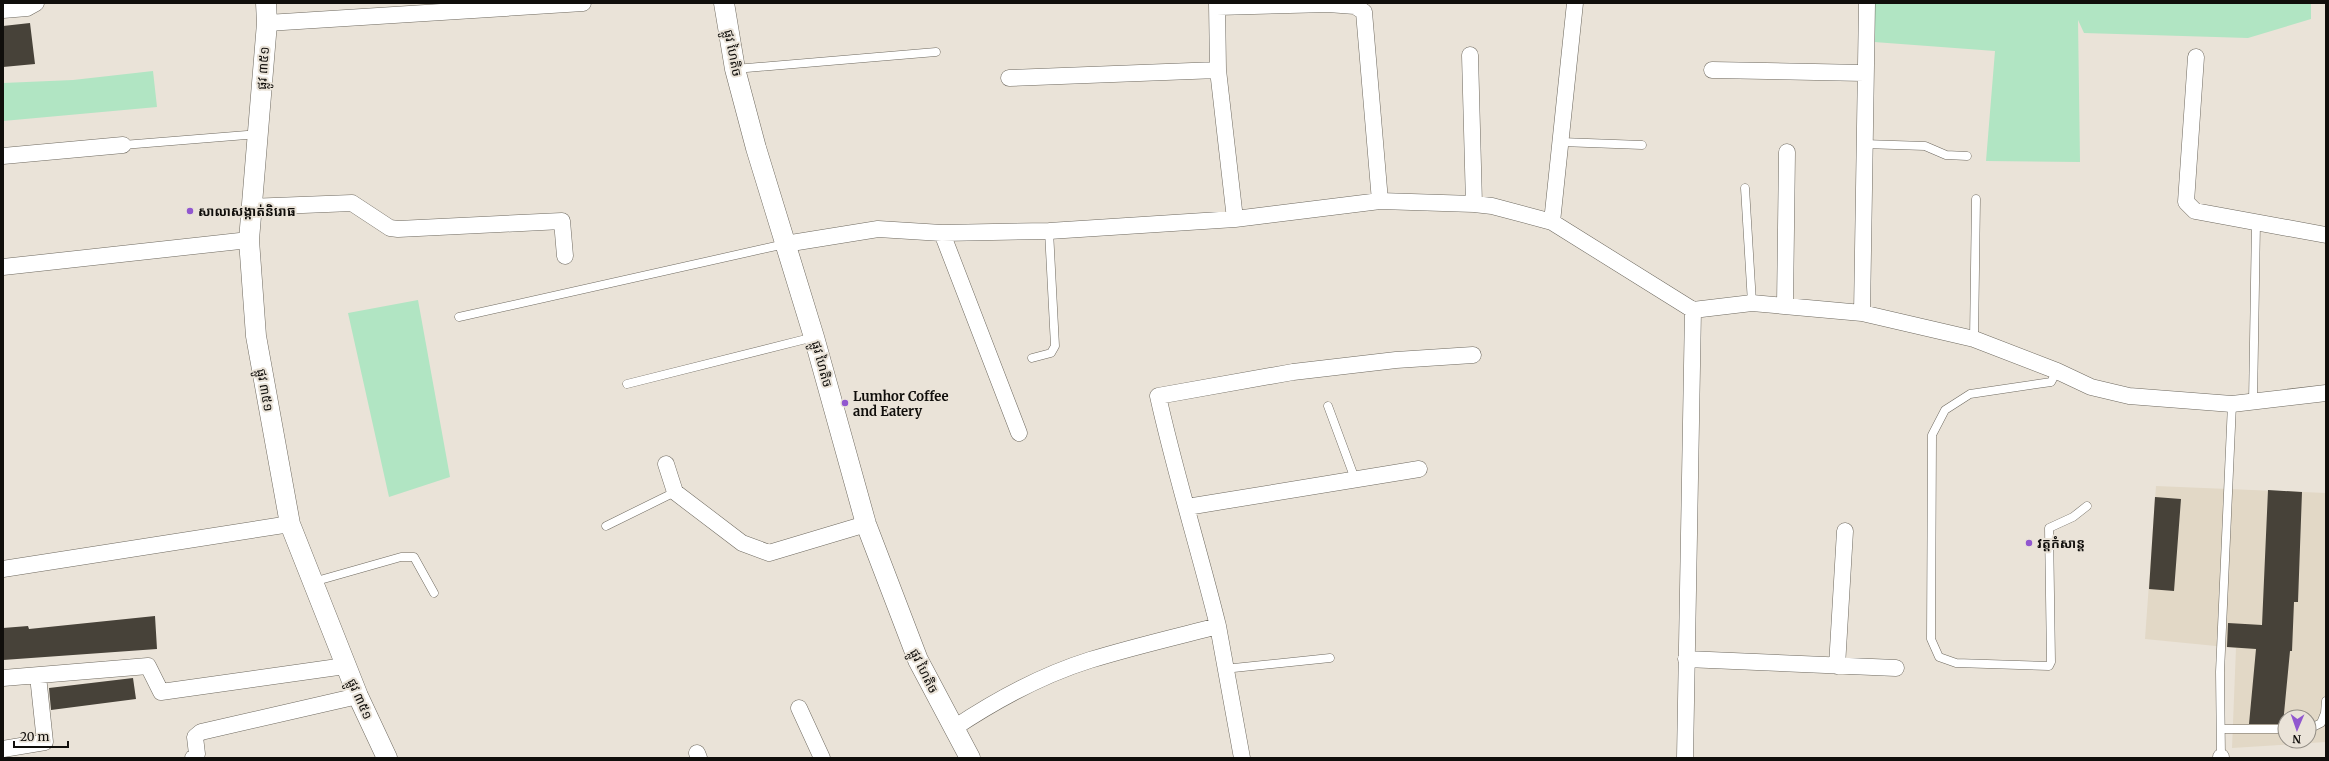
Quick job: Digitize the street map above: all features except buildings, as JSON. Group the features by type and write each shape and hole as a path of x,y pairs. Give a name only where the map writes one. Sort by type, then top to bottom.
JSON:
{"street":[{"path":"3,10 27,8 36,3"},
{"name":"ផ្លូវ ៣៥១","path":"266,3 267,23 249,240 256,336 290,524 345,666 386,758"},
{"path":"267,23 583,3"},
{"name":"ផ្លូវ ហៃតិច","path":"724,3 735,69 784,244 814,337 866,524 918,660 970,758"},
{"path":"1552,222 1575,3"},
{"path":"1862,313 1864,73 1867,3"},
{"path":"1235,219 1218,70 1218,5 1328,4 1355,6 1364,12 1380,201"},
{"path":"1470,55 1474,204"},
{"path":"2196,57 2186,202 2195,211 2326,235"},
{"path":"1009,78 1218,70"},
{"path":"1712,70 1864,73"},
{"path":"3,156 123,145"},
{"path":"1785,305 1787,152"},
{"path":"784,244 878,229 942,233 1050,231 1235,219 1380,201 1474,204 1492,206 1552,222 1693,310 1752,303 1862,313 1974,339 2057,371 2091,387 2129,396 2232,404 2326,393"},
{"path":"251,206 352,204 390,228 398,229 562,221 565,256"},
{"path":"942,233 1019,433"},
{"path":"3,267 249,240"},
{"path":"1685,758 1693,310"},
{"path":"1242,758 1224,669 1218,626 1187,507 1172,460 1158,396 1293,372 1396,360 1473,355"},
{"path":"666,464 675,492 742,543 769,553 866,524"},
{"path":"1187,507 1419,469"},
{"path":"3,569 290,524"},
{"path":"1837,666 1845,531"},
{"path":"954,728 980,711 1034,682 1090,660 1218,626"},
{"path":"1686,659 1896,668"},
{"path":"3,678 148,666 161,692 345,666"},
{"path":"3,749 45,742 38,676"},
{"path":"193,758 197,754 195,737 201,732 358,696"},
{"path":"799,708 822,758"}],"lane":[{"path":"735,69 936,52"},
{"path":"123,145 258,134"},
{"path":"1561,142 1642,145"},
{"path":"1864,144 1926,146 1946,155 1967,156"},
{"path":"1745,188 1752,303"},
{"path":"1974,339 1976,199"},
{"path":"2253,402 2256,223"},
{"path":"1032,358 1051,353 1055,346 1050,231"},
{"path":"459,318 784,244"},
{"path":"627,384 814,337"},
{"path":"2057,371 2051,382 1970,394 1945,410 1932,435 1931,639 1939,657 1956,663 2049,666 2051,662 2049,528 2073,517 2087,506"},
{"path":"2221,758 2220,672 2232,404"},
{"path":"1328,406 1355,479"},
{"path":"606,526 675,492"},
{"path":"313,582 401,557 414,557 434,593"},
{"path":"1224,669 1330,658"},
{"path":"2317,725 2321,723 2325,713 2326,701"},
{"path":"2221,729 2277,729"}],"shaded area":[{"path":"2156,486 2326,493 2326,742 2317,743 2317,709 2277,709 2277,745 2232,748 2236,648 2145,639"}],"green space":[{"path":"1874,3 2311,3 2311,19 2248,38 2084,33 2078,20 2080,162 1986,161 1995,51 1874,42"},
{"path":"153,71 157,107 3,121 3,83 73,80"},
{"path":"418,300 450,477 389,497 348,313"}],"place":[{"name":"សាលាសង្កាត់និរោធ","path":"190,211"},
{"name":"Lumhor Coffee and Eatery","path":"845,403"},
{"name":"វត្តកំសាន្ត","path":"2029,543"}]}
